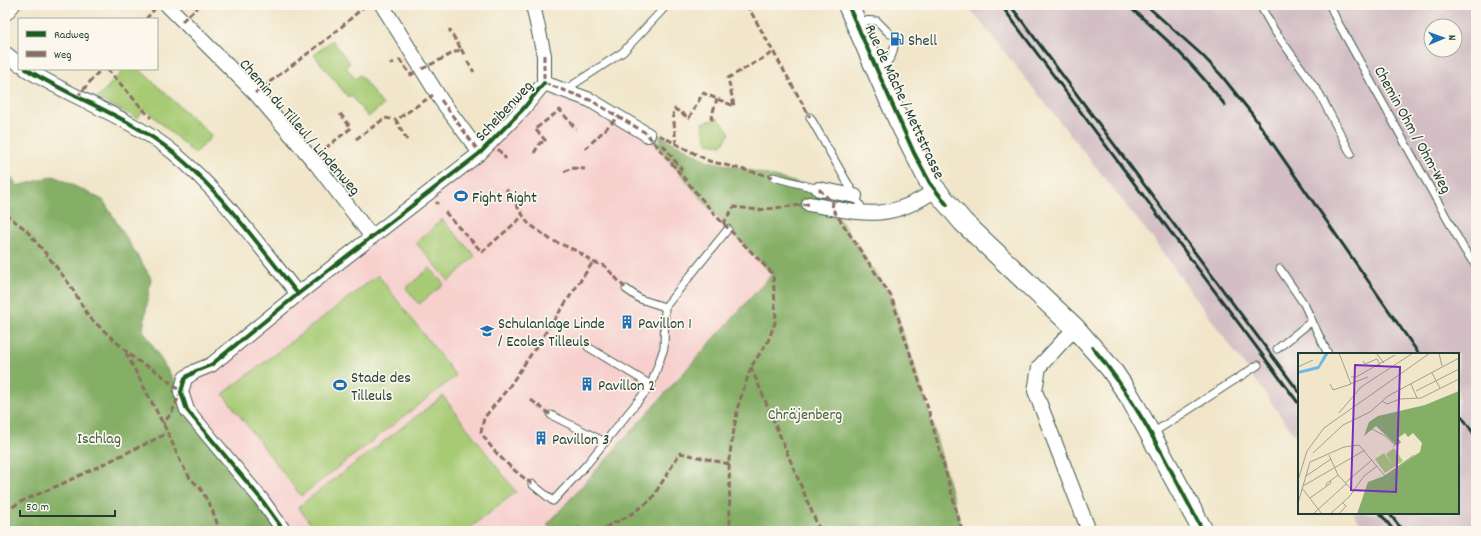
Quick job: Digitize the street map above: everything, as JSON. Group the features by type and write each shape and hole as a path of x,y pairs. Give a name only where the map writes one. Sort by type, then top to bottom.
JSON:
{"main road":[{"name":"Rue de Mâche / Mettstrasse","path":"851,13 914,153 935,190 964,223 1075,328 1111,369 1130,397 1203,531"}],"street":[{"path":"5,14 13,5"},
{"name":"Chemin du Tilleul / Lindenweg","path":"167,5 255,93 316,164 372,237"},
{"path":"382,5 441,100 480,153"},
{"path":"533,5 544,55 544,83 590,100 648,136"},
{"path":"5,53 18,63"},
{"path":"28,70 47,82 126,122 173,153 217,194 298,294"},
{"name":"Scheibenweg","path":"284,531 261,498 187,410 181,392 185,378 196,371 211,365 298,294 480,153 523,109 544,83"},
{"path":"818,189 855,196"},
{"path":"809,204 864,213 900,209 916,204 935,190"},
{"path":"1075,328 1039,367 1034,391 1089,531"}],"lane":[{"path":"565,90 623,52 667,5"},
{"path":"1260,5 1274,30 1319,93 1351,154"},
{"name":"Chemin Ohm / Ohm-Weg","path":"1330,5 1336,19 1464,249 1476,266"},
{"path":"851,13 877,21 890,34"},
{"path":"879,75 892,55 894,47"},
{"path":"810,116 864,213"},
{"path":"831,144 855,196"},
{"path":"773,177 818,189"},
{"path":"532,484 552,501 587,464 651,385 664,348 665,307 728,229"},
{"path":"1280,269 1304,304 1328,353"},
{"path":"626,289 640,299 665,307"},
{"path":"1277,349 1312,321"},
{"path":"588,348 651,385"},
{"path":"1151,434 1258,365"},
{"path":"551,416 605,442"}],"shaded area":[{"path":"967,5 1476,5 1476,531 1366,531 1354,514 1459,514 1459,353 1298,353 1298,440 1153,239"},
{"name":"Schulanlage Linde / Ecoles Tilleuls","path":"544,83 646,133 716,216 773,274 547,524 553,531 284,531 187,410 185,378 480,153"}],"green space":[{"path":"332,40 350,63 346,67 355,79 360,75 383,105 368,117 351,95 348,97 314,55"},
{"path":"124,70 140,70 212,136 195,154 145,109 137,118 97,98"},
{"path":"718,118 730,133 722,145 707,143 702,123"},
{"name":"Chräjenberg","path":"648,135 662,144 659,135 709,161 819,189 833,203 832,208 891,296 927,405 962,531 553,531 547,525 772,274 716,216"},
{"name":"Ischlag","path":"5,170 18,186 54,176 103,200 151,278 143,330 181,392 284,531 5,531"},
{"path":"442,219 475,256 449,281 416,243"},
{"path":"430,268 444,284 419,304 406,288"},
{"name":"Stade des Tilleuls","path":"378,275 456,376 301,496 223,394"},
{"path":"443,396 516,492 466,531 316,531 298,507"}],"railway":[{"path":"1001,5 1298,403"},
{"path":"1010,5 1298,391"},
{"path":"1127,5 1179,52 1225,105"},
{"path":"1146,5 1202,55 1221,75 1252,114 1418,353"},
{"path":"1459,412 1476,437"},
{"path":"1381,514 1394,531"},
{"path":"1390,514 1403,531"}],"marked path":[{"path":"147,18 158,5"},
{"path":"182,21 200,5"},
{"path":"255,93 331,36 366,5"},
{"path":"747,5 810,117"},
{"path":"422,69 461,49 449,29"},
{"path":"461,49 465,56"},
{"path":"676,145 673,110 675,109 689,118 703,93 734,106 728,78 774,52"},
{"path":"544,55 544,83"},
{"path":"399,59 411,75 417,71"},
{"path":"467,61 474,72"},
{"path":"392,65 391,64 394,62"},
{"path":"77,97 100,70"},
{"path":"108,70 151,118"},
{"path":"544,83 590,100 646,133 716,216 773,274 776,320 768,341 751,367 738,406 729,459 730,531"},
{"path":"407,140 396,120 433,95"},
{"path":"713,120 711,118 717,99"},
{"path":"441,100 480,153"},
{"path":"534,153 540,143 546,141 535,129 560,110 576,129"},
{"path":"318,154 351,128 339,112"},
{"path":"585,149 618,117"},
{"path":"356,139 385,118 396,120"},
{"path":"659,135 709,161 773,177"},
{"path":"663,145 682,170"},
{"path":"498,149 506,159"},
{"path":"564,172 571,168 585,169"},
{"path":"506,189 528,223 551,240 577,251 593,262 605,266 626,289"},
{"path":"819,189 833,203 832,208 891,296 927,405 962,531"},
{"path":"723,224 734,207 758,210 809,204"},
{"path":"445,212 482,252 523,216"},
{"path":"5,214 25,229 47,255 70,285 89,317 136,360 158,372 181,392 172,412 163,424"},
{"path":"532,484 504,461 486,440 481,432 484,418 509,387 593,262"},
{"path":"572,338 588,347"},
{"path":"126,353 168,433 181,463 190,478 200,488 211,507 220,531"},
{"path":"751,367 820,531"},
{"path":"531,400 551,415"},
{"path":"5,512 20,502 66,482 168,433"},
{"path":"597,531 627,517 651,500 680,453 729,464"},
{"path":"575,531 580,527 584,531"}],"cycle path":[{"path":"848,5 914,153 930,183 947,205"},
{"path":"28,70 139,129 174,153 192,169 224,203 298,294"},
{"path":"284,531 261,499 187,410 181,392 185,378 196,371 211,365 298,294 480,153 523,109 544,83"},
{"path":"1093,348 1110,369 1139,413 1203,531"}],"place":[{"name":"Shell","path":"897,39"},
{"name":"Fight Right","path":"461,196"},
{"name":"Pavillon 1","path":"627,322"},
{"name":"Schulanlage Linde / Ecoles Tilleuls","path":"487,331"},
{"name":"Pavillon 2","path":"587,384"},
{"name":"Stade des Tilleuls","path":"340,385"},
{"name":"Pavillon 3","path":"541,438"}]}
